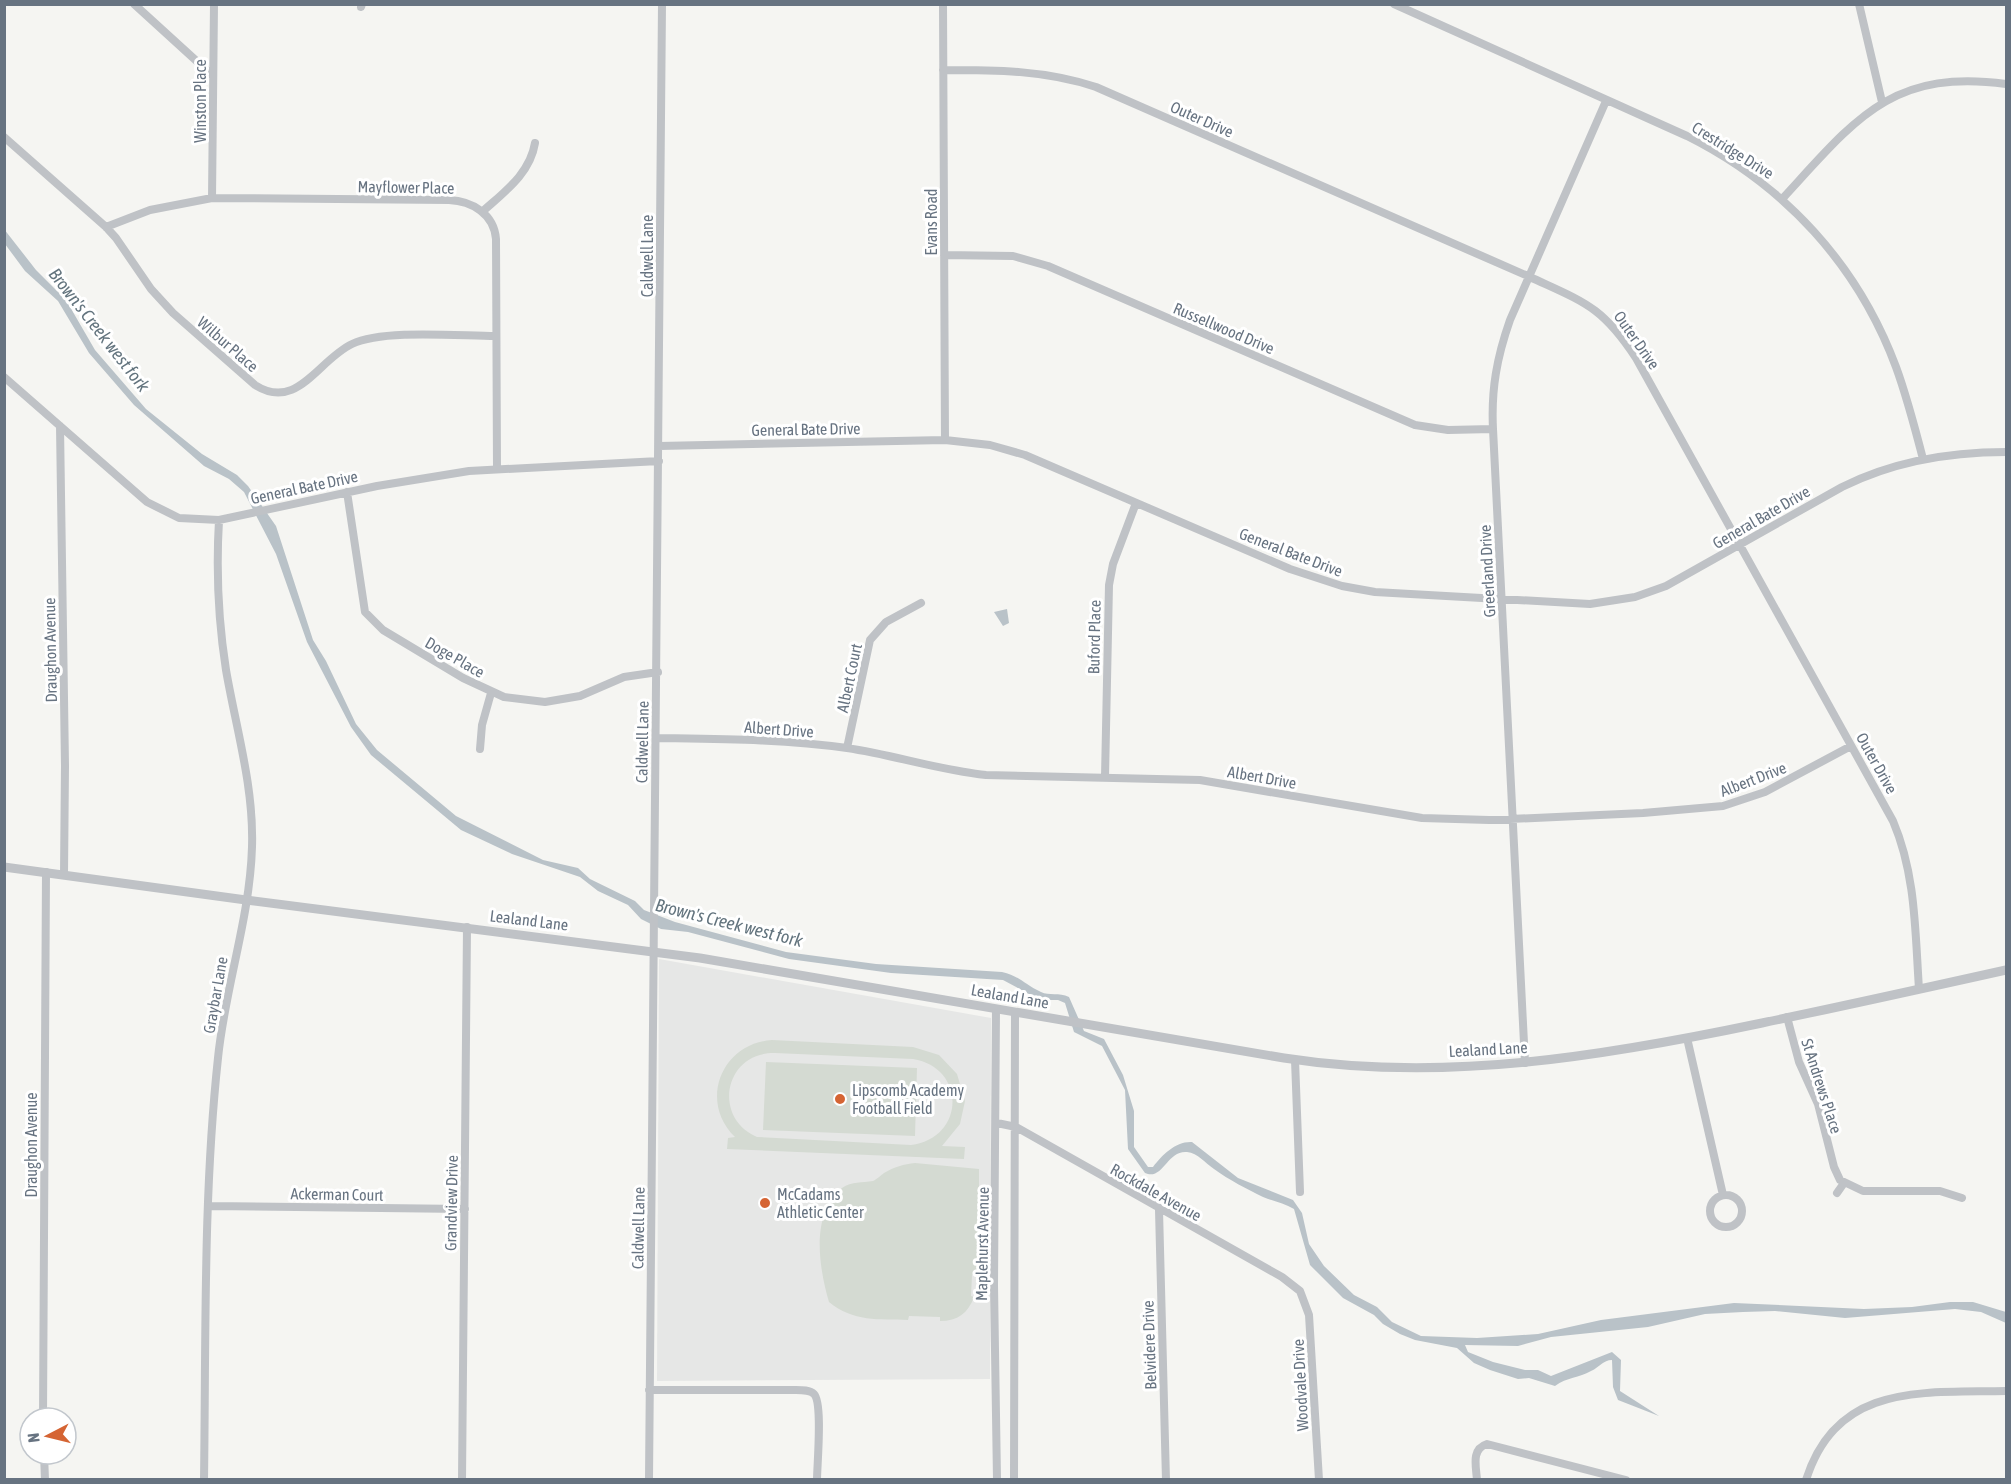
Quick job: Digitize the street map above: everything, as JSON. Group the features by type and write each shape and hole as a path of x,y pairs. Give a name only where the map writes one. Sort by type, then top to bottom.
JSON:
{"street":[{"path":"134,4 213,76"},
{"name":"Winston Place","path":"212,198 214,4"},
{"name":"Caldwell Lane","path":"649,1479 662,4"},
{"name":"Evans Road","path":"943,4 945,440"},
{"name":"Crestridge Drive","path":"1394,4 1704,144 1783,198 1846,269 1865,300 1896,366 1923,459"},
{"path":"1859,4 1882,102"},
{"name":"Outer Drive","path":"943,70 1031,72 1053,75 1096,87 1530,277 1596,309 1612,324 1636,358 1888,811 1905,852 1914,893 1919,989"},
{"path":"1783,198 1849,126 1882,102 1920,87 1951,81 1977,80 2007,84"},
{"name":"Greerland Drive","path":"1525,1063 1492,393 1496,363 1530,277 1606,101"},
{"name":"Wilbur Place","path":"4,137 117,238 151,289 173,313 255,384 269,392 280,394 294,389 339,351 366,339 495,336"},
{"path":"497,469 496,234 489,219 482,212 521,175 531,159 535,143"},
{"name":"Mayflower Place","path":"105,227 160,207 212,198 449,200 465,202 482,212"},
{"name":"Russellwood Drive","path":"944,255 1012,256 1048,266 1415,425 1448,430 1493,429"},
{"name":"General Bate Drive","path":"4,377 147,502 179,518 219,520 347,492 497,469 659,461"},
{"name":"Draughon Avenue","path":"60,426 65,766 64,874"},
{"name":"General Bate Drive","path":"659,446 945,440 1007,448 1290,569 1342,586 1375,592 1590,604 1635,597 1666,586 1861,478 1923,459 1965,453 2007,453"},
{"name":"Doge Place","path":"347,492 365,612 382,630 491,693 532,702 556,701 586,694 624,677 657,672"},
{"name":"Buford Place","path":"1106,777 1109,585 1113,564 1136,503"},
{"name":"Graybar Lane","path":"204,1479 209,1206 218,1056 246,900 252,849 251,816 218,612 216,568 219,520"},
{"name":"Albert Court","path":"847,748 870,640 886,621 921,603"},
{"path":"480,749 482,725 491,693"},
{"name":"Albert Drive","path":"656,738 762,740 847,748 974,774 1200,780 1436,820 1643,813 1723,806 1765,792 1851,746"},
{"name":"Lealand Lane","path":"4,867 653,951 1295,1060 1402,1067 1525,1063 1622,1050 2007,970"},
{"name":"Draughon Avenue","path":"43,1406 46,872"},
{"name":"Grandview Drive","path":"462,1479 467,927"},
{"name":"Maplehurst Avenue","path":"996,1009 997,1123 994,1285 997,1479"},
{"name":"Maplehurst Avenue","path":"1014,1479 1016,1013"},
{"name":"St Andrews Place","path":"1787,1017 1799,1062 1818,1104 1834,1167 1844,1183"},
{"path":"1687,1038 1723,1195"},
{"path":"1295,1060 1300,1192"},
{"name":"Rockdale Avenue","path":"997,1123 1016,1127 1261,1265 1300,1291"},
{"path":"1837,1193 1844,1183 1863,1191 1937,1191 1962,1198"},
{"path":"1723,1195 1736,1198 1742,1208 1740,1220 1731,1227 1717,1225 1711,1215 1712,1203 1723,1195"},
{"name":"Ackerman Court","path":"209,1206 465,1209"},
{"name":"Belvidere Drive","path":"1160,1210 1166,1479"},
{"name":"Woodvale Drive","path":"1300,1291 1309,1315 1319,1479"},
{"path":"650,1390 801,1390 815,1396 818,1410 817,1479"},
{"path":"1806,1479 1814,1458 1828,1434 1843,1419 1870,1404 1910,1395 2007,1391"},
{"path":"1477,1479 1477,1450 1483,1445 1491,1444 1626,1479"}],"shaded area":[{"path":"4,229 36,270 66,300 95,350 146,409 202,454 237,475 248,486 276,526 313,640 326,661 356,724 377,750 456,816 543,860 578,868 590,879 635,901 644,910 675,922 786,952 876,964 1002,972 1044,993 1069,997 1084,1031 1104,1039 1123,1075 1134,1111 1134,1147 1148,1167 1153,1167 1175,1146 1192,1142 1238,1178 1293,1200 1302,1213 1309,1244 1324,1266 1354,1295 1377,1307 1392,1322 1421,1336 1477,1338 1538,1334 1601,1320 1734,1303 1864,1309 1973,1302 2006,1312 2006,1323 1981,1312 1955,1309 1845,1318 1775,1311 1743,1312 1705,1314 1648,1327 1551,1337 1518,1346 1465,1345 1468,1352 1493,1362 1525,1370 1538,1370 1551,1376 1612,1352 1621,1360 1620,1391 1659,1416 1618,1400 1613,1387 1612,1360 1555,1386 1529,1378 1518,1379 1474,1363 1457,1348 1415,1340 1400,1334 1383,1324 1374,1315 1343,1298 1310,1265 1294,1209 1238,1184 1198,1156 1187,1152 1175,1156 1156,1173 1145,1173 1128,1149 1125,1090 1102,1046 1074,1032 1065,1003 1058,1000 1040,1000 1003,980 891,973 789,959 688,932 661,929 641,919 628,905 598,891 580,877 512,854 461,830 371,755 351,727 307,642 276,554 244,492 229,479 204,466 134,405 89,353 58,301 25,271 5,244"},
{"path":"1007,609 1009,623 1003,626 994,612"},
{"path":"659,959 991,1018 990,1379 657,1381"},
{"path":"772,1040 913,1047 939,1055 957,1074 965,1101 960,1124 942,1146 965,1147 964,1159 727,1149 728,1138 735,1137 724,1123 718,1107 717,1091 721,1076 740,1051","holes":["775,1053 913,1059 931,1065 943,1075 950,1088 952,1103 950,1117 942,1130 929,1140 911,1145 757,1137 743,1128 734,1116 729,1102 730,1088 735,1074 744,1063 758,1056"]},
{"name":"Lipscomb Academy Football Field","path":"766,1062 917,1068 915,1136 763,1130"},
{"path":"915,1163 979,1169 979,1275 972,1275 971,1296 974,1297 972,1303 962,1315 946,1321 940,1321 940,1317 909,1316 908,1320 877,1319 847,1313 829,1302 825,1288 820,1242 825,1212 832,1199 842,1188 853,1183 873,1181 892,1169"}],"place":[{"name":"Lipscomb Academy Football Field","path":"840,1099"},
{"name":"McCadams Athletic Center","path":"765,1203"}],"water label":[{"name":"Brown's Creek west fork","path":"99,330"},
{"name":"Brown's Creek west fork","path":"729,923"}]}
